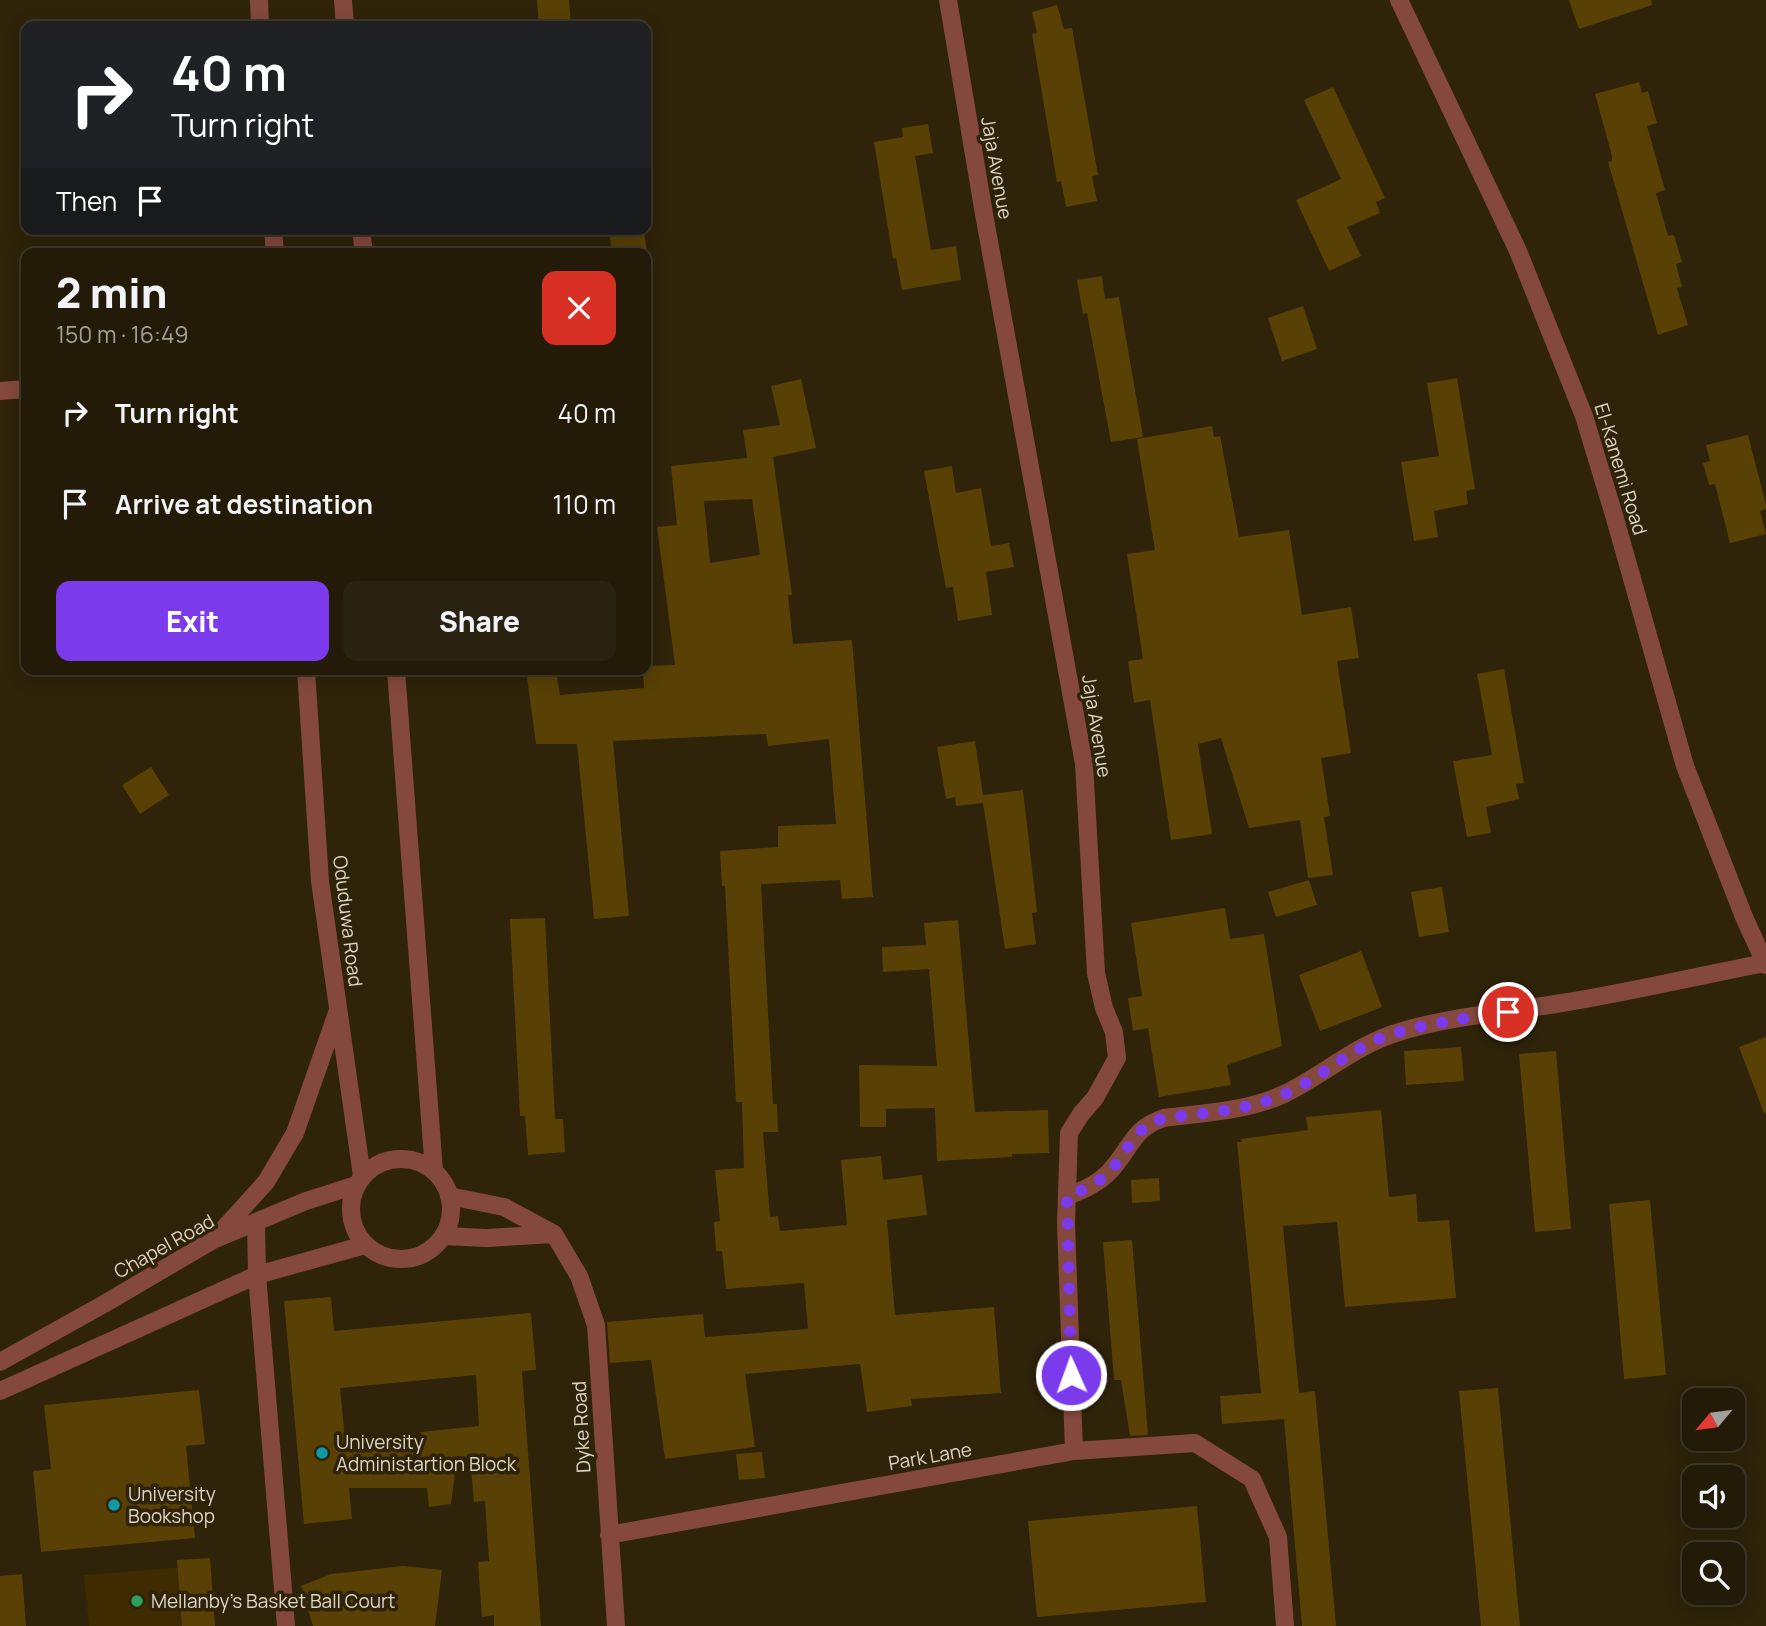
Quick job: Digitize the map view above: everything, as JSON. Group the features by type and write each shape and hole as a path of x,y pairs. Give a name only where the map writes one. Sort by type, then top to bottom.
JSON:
{"street":[{"path":"259,0 260,21"},
{"path":"343,0 345,21"},
{"name":"Jaja Avenue","path":"948,0 1084,764 1096,973 1104,1008 1114,1032 1116,1059 1095,1098 1069,1133 1067,1196 1074,1451"},
{"name":"El-Kanemi Road","path":"1399,0 1518,251 1584,416 1685,766 1765,964"},
{"path":"0,391 21,389"},
{"name":"Oduduwa Road","path":"306,675 320,881 359,1180"},
{"path":"396,675 434,1171"},
{"path":"1067,1196 1080,1192 1110,1172 1135,1137 1150,1122 1254,1104 1280,1096 1342,1058 1391,1035 1434,1024 1606,996 1765,964"},
{"path":"213,1240 266,1182 295,1133 338,1010"},
{"path":"405,1158 421,1162 434,1171 444,1182 449,1196 449,1224 443,1236 424,1254 412,1258 387,1258 365,1245 356,1232 351,1216 351,1200 359,1180 374,1165 389,1159 405,1158"},
{"name":"Chapel Road","path":"0,1362 213,1240 359,1180"},
{"path":"449,1196 504,1207 554,1234"},
{"path":"256,1222 257,1275 286,1626"},
{"path":"443,1236 487,1238 554,1234"},
{"name":"Dyke Road","path":"554,1234 579,1276 596,1325 616,1626"},
{"path":"0,1391 257,1275 365,1245"},
{"name":"Park Lane","path":"609,1535 1074,1451 1195,1443 1252,1479 1278,1537 1285,1626"}],"shaded area":[{"name":"Mellanby's Basket Ball Court","path":"184,1567 190,1626 89,1626 84,1575"}],"building":[{"path":"537,0 569,0 571,21 539,21"},
{"path":"1569,0 1651,0 1652,5 1579,29"},
{"path":"1057,5 1064,29 1072,28 1098,175 1092,176 1097,201 1066,207 1061,181 1057,182 1032,34 1037,33 1032,12"},
{"path":"1639,82 1642,93 1648,91 1657,123 1647,126 1665,190 1656,193 1668,236 1674,235 1682,262 1676,264 1682,287 1677,288 1688,325 1658,335 1608,162 1612,161 1612,156 1595,94"},
{"path":"1333,87 1385,198 1376,202 1380,213 1347,227 1361,256 1329,271 1296,200 1341,179 1304,100"},
{"path":"928,124 933,153 915,156 931,250 956,246 961,280 902,290 896,258 893,259 874,142 903,137 902,128"},
{"path":"610,235 645,235 646,248 611,248"},
{"path":"1102,276 1105,299 1119,297 1143,437 1111,442 1087,313 1083,314 1077,280"},
{"path":"1303,306 1317,349 1282,361 1268,318"},
{"path":"1457,378 1475,489 1466,491 1468,504 1434,511 1438,537 1414,541 1401,462 1439,456 1427,383"},
{"path":"801,379 816,448 773,457 792,595 788,595 793,644 852,640 873,897 842,899 840,880 761,884 773,1104 777,1104 778,1132 763,1132 770,1217 778,1216 780,1231 847,1225 841,1160 881,1156 883,1180 922,1175 927,1215 887,1220 895,1315 994,1307 1001,1393 911,1399 912,1406 867,1412 860,1364 745,1374 755,1447 665,1459 651,1360 610,1363 607,1322 703,1314 705,1337 808,1329 804,1283 726,1289 722,1251 716,1251 714,1222 720,1221 715,1170 744,1168 742,1102 736,1102 725,886 722,886 720,851 778,847 778,826 836,824 829,739 768,746 766,734 613,741 629,916 594,919 577,744 536,744 527,675 557,675 560,695 644,688 643,675 651,675 651,666 675,665 657,527 677,525 671,466 747,458 743,430 780,425 771,386","holes":["752,499 760,555 710,563 704,501"]},
{"path":"1212,426 1214,437 1220,436 1239,537 1289,530 1302,615 1351,607 1359,658 1337,661 1351,753 1321,758 1330,816 1324,817 1333,875 1308,878 1300,820 1249,828 1221,738 1198,744 1212,834 1171,840 1150,700 1134,703 1128,661 1143,659 1127,554 1155,550 1137,439"},
{"path":"1748,435 1766,505 1766,509 1760,511 1766,534 1730,543 1715,484 1709,485 1703,463 1710,461 1706,445"},
{"path":"952,466 956,493 981,488 991,546 1009,543 1014,567 986,572 992,615 958,621 953,587 946,588 924,471"},
{"path":"1504,669 1524,783 1516,784 1519,799 1486,807 1491,833 1467,837 1453,761 1492,755 1477,674"},
{"path":"975,741 983,795 1023,790 1037,912 1032,913 1036,944 1005,949 983,803 956,806 955,797 946,799 937,747"},
{"path":"151,767 169,795 140,814 122,785"},
{"path":"1309,880 1317,905 1276,917 1268,892"},
{"path":"1442,887 1449,932 1419,937 1411,892"},
{"path":"1225,908 1230,939 1264,934 1282,1046 1227,1065 1231,1085 1159,1097 1148,1028 1133,1031 1128,998 1142,996 1131,923"},
{"path":"545,918 555,1119 563,1119 565,1152 528,1155 525,1116 520,1116 510,919"},
{"path":"958,920 975,1112 1048,1110 1049,1153 937,1161 935,1108 886,1109 886,1127 860,1127 859,1065 937,1066 929,969 883,972 882,947 926,945 924,923"},
{"path":"1361,951 1382,1007 1320,1031 1299,975"},
{"path":"1766,1037 1766,1113 1764,1113 1739,1047"},
{"path":"1461,1047 1464,1081 1406,1085 1404,1051"},
{"path":"1556,1051 1571,1229 1535,1232 1519,1054"},
{"path":"1381,1110 1389,1197 1416,1194 1418,1222 1449,1220 1456,1298 1345,1307 1337,1222 1283,1226 1299,1393 1315,1391 1336,1626 1302,1626 1284,1419 1222,1424 1220,1396 1261,1393 1237,1142 1242,1142 1241,1139 1308,1130 1306,1117"},
{"path":"1159,1178 1160,1201 1132,1203 1131,1180"},
{"path":"1650,1200 1666,1375 1624,1379 1609,1204"},
{"path":"1132,1240 1148,1435 1130,1436 1121,1380 1114,1380 1103,1242"},
{"path":"331,1297 334,1331 531,1313 536,1370 522,1371 541,1626 494,1626 494,1615 482,1617 478,1562 489,1561 485,1501 474,1502 470,1457 457,1456 451,1504 429,1507 427,1488 349,1488 352,1519 304,1524 284,1301","holes":["476,1375 479,1426 421,1432 422,1439 345,1439 340,1388"]},
{"path":"1498,1388 1520,1626 1481,1626 1459,1391"},
{"path":"199,1390 205,1444 186,1446 195,1538 41,1552 33,1471 51,1469 44,1405"},
{"path":"762,1452 765,1478 739,1480 736,1454"},
{"path":"1197,1506 1206,1602 1037,1617 1028,1521"},
{"path":"210,1558 215,1626 182,1626 177,1560"},
{"path":"403,1566 442,1570 435,1626 313,1626 301,1586 331,1574"},
{"path":"22,1574 26,1626 0,1626 0,1576"}],"place":[{"name":"University Administartion Block","path":"322,1453"},
{"name":"University Bookshop","path":"114,1505"},
{"name":"Mellanby's Basket Ball Court","path":"137,1601"}],"route":[{"path":"1071,1375 1067,1196 1080,1192 1110,1172 1140,1130 1150,1122 1164,1118 1254,1104 1280,1096 1342,1058 1391,1035 1434,1024 1508,1012"}]}
